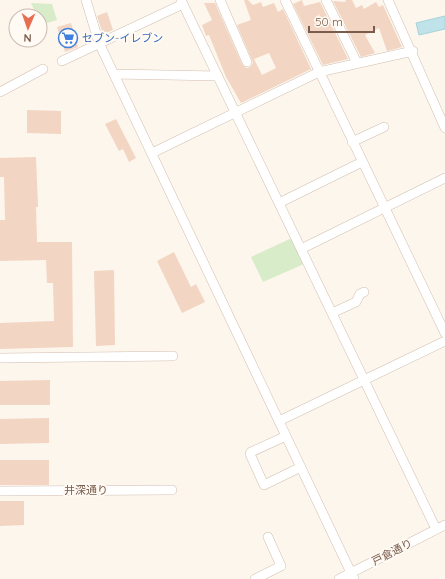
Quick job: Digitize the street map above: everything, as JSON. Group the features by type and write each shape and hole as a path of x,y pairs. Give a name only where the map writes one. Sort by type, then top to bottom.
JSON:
{"street":[{"path":"86,0 99,42 352,576"},
{"path":"220,0 247,62"},
{"path":"285,0 445,333"},
{"path":"326,0 357,63"},
{"path":"388,0 413,51 444,125"},
{"path":"62,61 182,2 436,529"},
{"path":"152,153 236,114 319,72 413,51"},
{"path":"0,92 43,70"},
{"path":"114,74 218,76"},
{"path":"352,142 384,127"},
{"path":"279,203 362,162"},
{"path":"301,249 445,178"},
{"path":"332,313 356,302 360,294 364,292"},
{"path":"279,421 445,341"},
{"path":"0,358 173,356"},
{"path":"286,436 251,452 250,454 264,485 301,467"},
{"name":"井深通り","path":"0,491 172,490"},
{"name":"戸倉通り","path":"339,579 352,576 445,525"},
{"path":"255,579 281,566 268,537"}],"green space":[{"path":"31,3 52,4 57,20 48,23 48,8 33,8"},
{"path":"292,238 304,264 263,282 251,257"}],"water":[{"path":"445,16 445,29 419,35 416,23"}],"building":[{"path":"244,0 248,0 253,5 261,2 263,7 274,3 278,12 283,9 311,69 241,103 226,77 209,35 206,36 202,25 212,20 204,3 215,3 242,64 246,68 250,67 253,63 237,25 251,20","holes":["269,53 276,68 262,75 254,59"]},
{"path":"302,0 304,6 320,2 348,59 323,65 293,4"},
{"path":"345,0 352,0 356,8 362,5 364,9 376,2 379,7 383,5 402,47 387,51 379,28 365,35 375,53 361,57 333,1 346,2"},
{"path":"107,12 113,30 103,34 97,16"},
{"name":"セブン-イレブン","path":"71,23 78,47 65,52 57,27"},
{"path":"27,110 61,111 61,134 27,133"},
{"path":"116,119 136,158 129,162 123,149 119,151 105,124"},
{"path":"36,157 38,207 36,207 37,242 72,242 73,347 0,349 0,323 54,321 53,283 47,283 46,260 0,261 0,220 5,220 4,177 0,177 0,158"},
{"path":"174,252 191,287 196,284 205,302 182,313 157,261"},
{"path":"114,270 115,345 96,346 94,271"},
{"path":"50,380 50,405 0,405 0,381"},
{"path":"49,418 49,443 0,444 0,419"},
{"path":"0,460 49,460 49,485 0,485"},
{"path":"0,501 24,501 24,525 0,526"}],"place":[{"name":"セブン-イレブン","path":"68,38"}]}
